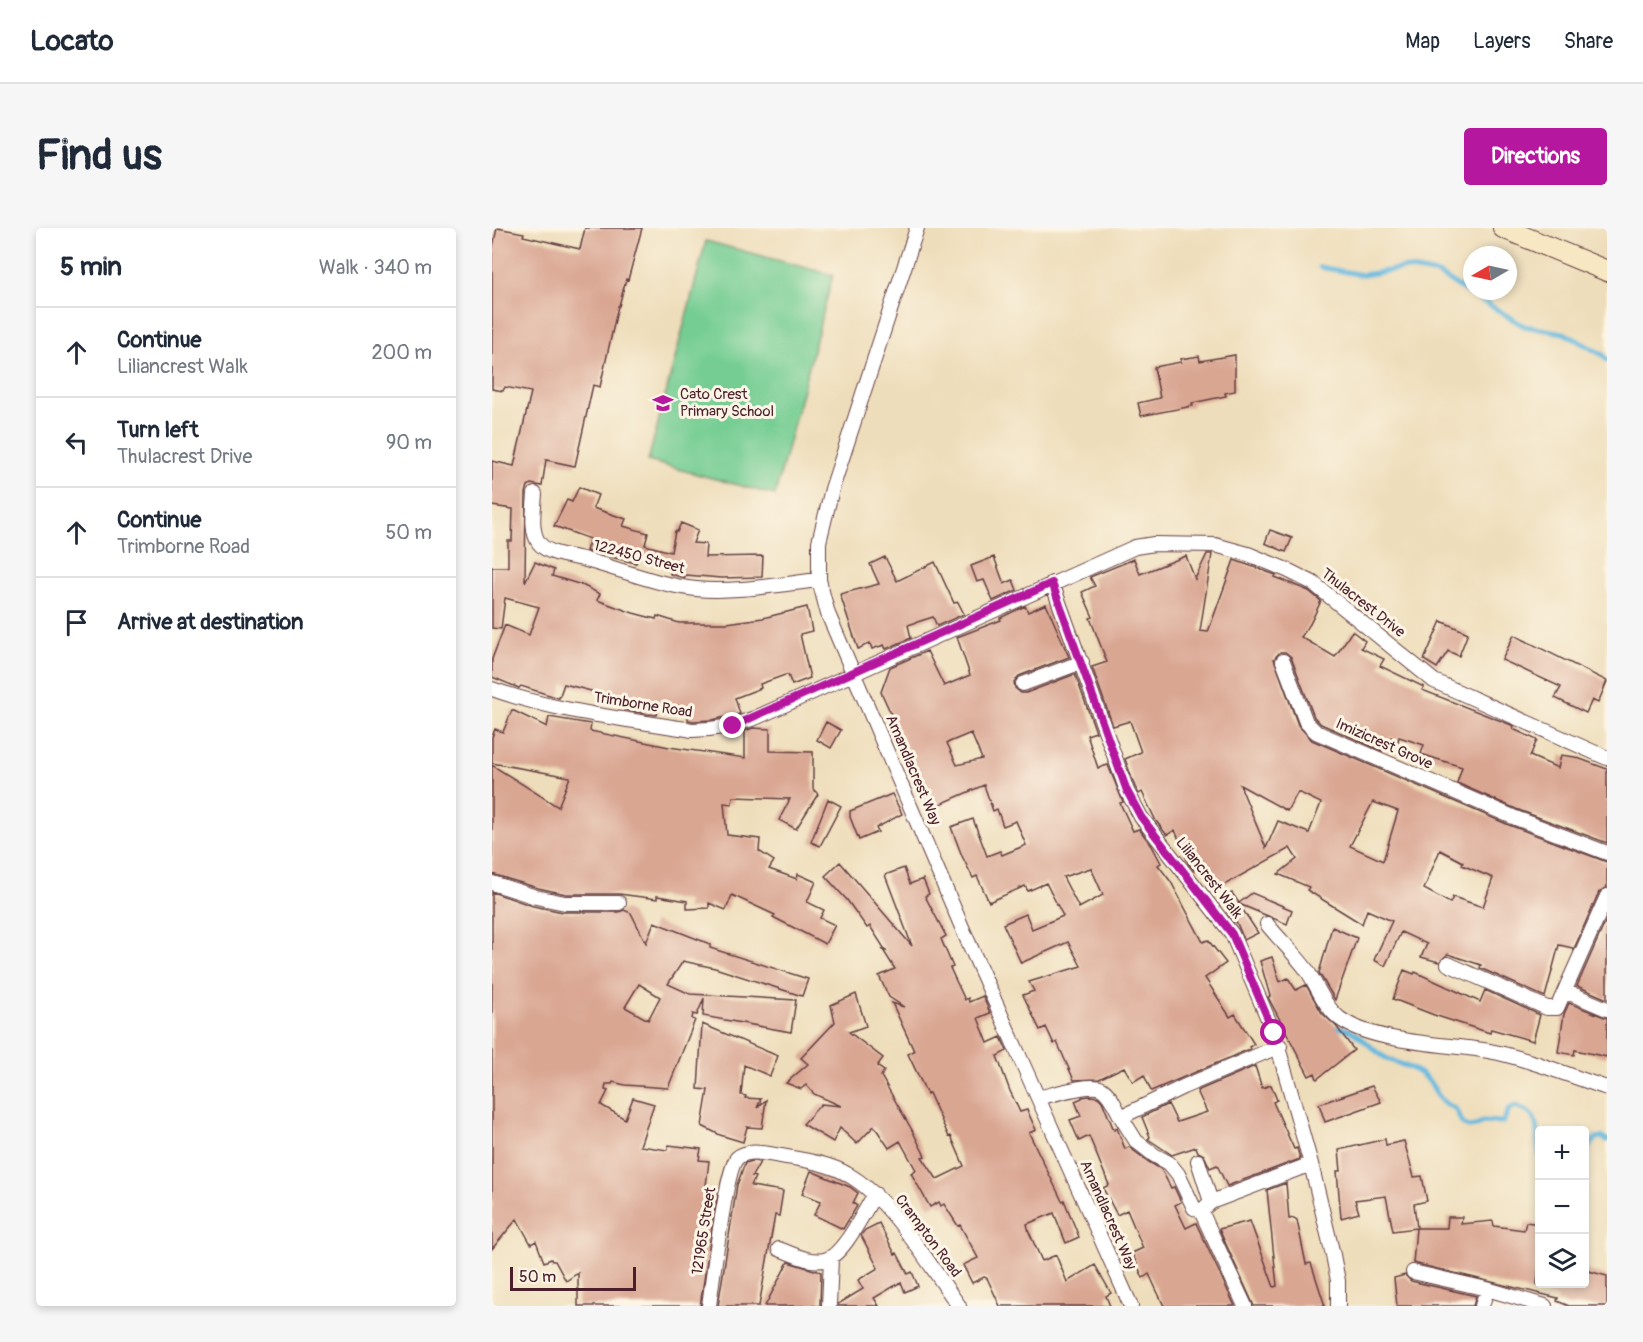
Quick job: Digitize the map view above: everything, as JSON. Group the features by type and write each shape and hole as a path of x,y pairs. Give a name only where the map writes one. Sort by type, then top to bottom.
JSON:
{"street":[{"name":"Amandlacrest Way","path":"917,228 832,489 819,542 819,580 828,614 967,939 1131,1306"},
{"path":"1503,228 1607,271"},
{"name":"122450 Street","path":"535,494 536,536 541,546 553,552 676,586 699,589 728,589 819,580"},
{"name":"Thulacrest Drive","path":"853,672 1135,547 1154,544 1215,545 1248,554 1313,583 1434,681 1607,758"},
{"name":"Liliancrest Walk","path":"1052,583 1127,791 1141,817 1232,934 1280,1046 1333,1255 1338,1281 1338,1306"},
{"name":"Imizicrest Grove","path":"1283,661 1306,722 1316,732 1514,817 1607,853"},
{"path":"1023,684 1082,662"},
{"name":"Trimborne Road","path":"492,689 528,702 562,709 693,730 713,730 755,718 853,672"},
{"path":"492,883 536,897 566,903 619,903"},
{"path":"1448,964 1549,1009 1557,1008 1607,896"},
{"path":"1267,924 1305,968 1325,1002 1338,1017 1352,1026 1436,1046 1490,1052 1607,1088"},
{"path":"1566,991 1607,1009"},
{"path":"1121,1117 1174,1091 1280,1046"},
{"path":"1038,1098 1094,1087 1101,1088 1136,1141 1169,1163 1178,1174 1194,1208 1206,1207 1311,1164"},
{"name":"Crampton Road","path":"735,1161 744,1153 764,1154 810,1161 846,1173 875,1194 893,1214 958,1306"},
{"name":"121965 Street","path":"709,1306 728,1183 735,1161"},
{"path":"1198,1161 1206,1207 1245,1306"},
{"path":"779,1249 813,1260 831,1258 843,1248 875,1194"},
{"path":"829,1306 831,1258"},
{"path":"1413,1272 1487,1289 1545,1306"},
{"path":"1482,1306 1487,1289"}],"green space":[{"path":"706,241 833,275 775,495 648,461"}],"building":[{"path":"497,228 580,249 585,228 642,228 628,280 626,279 618,306 600,387 593,385 575,466 546,460 542,486 531,484 528,486 525,582 535,562 554,570 552,576 582,585 600,594 597,600 633,613 656,619 657,616 679,623 727,623 763,618 807,607 812,631 800,634 810,678 792,685 788,675 785,675 760,684 761,688 735,698 740,714 712,720 693,721 688,720 688,707 659,704 657,715 647,714 624,710 626,700 564,684 559,698 521,686 519,688 492,677 492,659 505,625 529,635 539,607 505,598 501,629 492,628 492,567 508,567 508,541 512,541 513,509 492,506 492,461 514,466 531,392 505,387 503,391 492,389 492,251"},
{"path":"1235,355 1235,391 1225,393 1226,396 1192,403 1193,406 1141,416 1138,403 1160,398 1154,367 1199,356 1200,361"},
{"path":"579,487 598,495 593,508 626,519 623,526 648,533 645,545 671,552 675,531 677,532 681,523 698,530 693,543 706,544 705,557 763,556 762,577 721,578 686,575 684,578 670,574 672,567 638,557 636,563 586,551 590,539 554,526 567,500 572,502"},
{"path":"1270,530 1292,538 1286,552 1265,543"},
{"path":"1207,554 1212,554 1200,631 1208,632 1234,560 1276,575 1275,577 1309,591 1321,601 1301,637 1335,657 1352,631 1365,641 1361,648 1384,659 1380,666 1424,687 1422,690 1514,726 1513,729 1537,740 1530,756 1558,768 1561,755 1575,757 1607,769 1607,843 1516,809 1457,783 1462,767 1421,754 1424,745 1399,737 1398,741 1391,737 1382,751 1321,724 1314,717 1291,657 1285,652 1280,652 1274,659 1298,725 1312,740 1509,825 1607,862 1607,887 1599,892 1573,951 1573,948 1559,945 1545,997 1480,968 1481,965 1448,954 1439,962 1421,957 1427,944 1401,932 1385,966 1374,960 1392,921 1367,910 1362,924 1307,890 1309,887 1278,874 1297,859 1290,848 1217,889 1204,865 1194,870 1189,864 1175,830 1167,835 1156,821 1142,792 1139,794 1135,787 1125,759 1141,752 1130,721 1113,726 1092,667 1107,662 1090,618 1093,617 1082,592 1095,586 1090,577 1134,559 1140,574 1186,556 1195,579","holes":["1240,785 1287,811 1298,792 1321,803 1309,833 1278,821 1266,848","1373,802 1398,811 1383,861 1350,846","1440,850 1463,862 1462,865 1493,878 1483,907 1453,897 1450,903 1424,889"]},
{"path":"885,557 897,581 935,562 954,603 958,602 964,614 937,626 933,617 908,625 911,638 886,649 884,645 872,649 870,643 858,649 840,594 879,584 870,564"},
{"path":"994,557 1004,584 1013,580 1017,590 993,601 984,580 977,582 971,566"},
{"path":"1046,604 1069,657 1019,676 1014,682 1015,688 1021,693 1026,693 1075,674 1096,732 1087,735 1098,768 1108,765 1123,802 1120,803 1133,831 1139,829 1152,846 1161,863 1158,865 1171,882 1203,942 1208,940 1226,963 1205,978 1230,1017 1235,1014 1254,1044 1249,1047 1250,1049 1151,1091 1144,1075 1133,1082 1124,1067 1099,1079 1074,1080 1057,1042 1054,1044 1046,1027 1040,1030 1023,995 1034,991 1029,982 1081,966 1068,942 1021,963 1003,924 1026,914 1032,929 1063,916 1046,883 1028,891 1025,886 989,902 977,876 973,878 951,827 973,819 987,856 1000,851 1002,855 1026,845 1016,821 1003,826 997,809 993,811 984,785 934,807 881,692 890,667 927,651 944,686 970,675 957,637 1001,620 1000,618 1025,606 1028,612","holes":["971,733 982,759 957,765 947,743","1091,868 1103,895 1079,908 1063,877"]},
{"path":"1441,621 1468,633 1459,656 1448,651 1437,668 1424,660"},
{"path":"1514,635 1607,681 1598,703 1592,700 1586,713 1555,698 1561,687 1502,660"},
{"path":"512,710 547,727 549,717 591,724 590,731 669,747 745,758 745,731 753,728 770,729 770,751 813,752 813,789 818,794 796,829 779,820 790,799 733,797 732,804 724,803 727,835 760,839 759,851 774,861 769,869 797,879 798,874 816,882 807,902 824,910 820,918 835,925 825,944 773,917 775,915 732,895 726,910 709,903 709,908 687,909 687,901 657,896 657,899 619,894 566,894 492,874 492,765 558,807 570,777 492,763 492,737 495,729 503,732"},
{"path":"826,722 841,730 831,748 817,740"},
{"path":"892,794 902,814 876,828 878,832 859,840 850,811"},
{"path":"828,799 841,806 820,846 811,842"},
{"path":"840,862 912,946 885,875 904,868 910,884 923,879 929,894 925,896 946,936 941,939 953,967 950,968 965,1000 968,998 969,1002 983,996 990,1013 978,1018 988,1043 1001,1037 1007,1051 997,1056 1010,1091 1020,1112 1027,1110 1036,1130 1029,1133 1062,1201 1064,1200 1079,1237 1066,1243 1054,1213 1027,1224 1029,1232 1042,1261 1056,1255 1067,1282 1095,1265 1111,1293 1106,1296 1110,1306 1000,1306 987,1278 984,1277 972,1283 963,1265 978,1258 960,1225 958,1226 944,1204 941,1206 939,1202 930,1207 911,1173 916,1170 900,1141 889,1148 874,1126 857,1144 840,1128 833,1142 803,1124 821,1104 841,1106 814,1094 806,1085 801,1089 786,1083 808,1064 801,1058 835,1022 831,1005 856,994 866,1026 849,1032 883,1058 877,1066 884,1071 881,1076 912,1130 925,1156 922,1157 937,1179 964,1166 908,1054 914,1051 892,1003 904,1007 889,997 879,976 895,969 870,926 867,928 847,900 825,876"},
{"path":"492,892 533,906 563,912 619,912 624,910 631,913 646,943 654,922 710,944 710,948 808,979 802,996 715,968 683,961 668,984 690,994 796,1000 791,1032 703,1016 704,998 697,1015 693,1014 692,1019 695,1020 668,1088 613,1082 606,1084 605,1090 608,1091 601,1105 625,1119 633,1098 654,1104 640,1146 667,1150 669,1145 701,1149 699,1160 709,1161 705,1194 717,1195 700,1306 578,1306 578,1273 566,1281 555,1261 551,1259 544,1262 536,1241 531,1244 517,1219 492,1249","holes":["639,984 660,997 648,1020 625,1007"]},
{"path":"1232,893 1239,903 1252,893 1292,910 1287,924 1239,904 1258,933 1244,940 1236,921 1234,922 1227,912 1232,908 1228,895"},
{"path":"1607,918 1607,999 1577,986"},
{"path":"1332,927 1357,938 1335,1000 1319,973"},
{"path":"1272,957 1280,982 1288,978 1296,990 1306,985 1322,1013 1336,1026 1354,1050 1317,1079 1315,1073 1309,1076 1268,997 1270,996 1260,961"},
{"path":"1404,970 1414,974 1415,972 1480,1002 1485,990 1540,1015 1533,1041 1491,1029 1490,1033 1393,999"},
{"path":"1569,1003 1607,1018 1607,1057 1575,1050 1574,1055 1558,1052 1564,1014"},
{"path":"702,1024 778,1056 770,1076 744,1065 741,1095 746,1096 745,1098 761,1099 757,1108 766,1100 762,1128 747,1127 743,1142 720,1135 702,1126 708,1090 698,1089"},
{"path":"1255,1066 1262,1088 1271,1085 1277,1100 1273,1102 1294,1149 1297,1148 1300,1159 1227,1186 1217,1165 1210,1168 1204,1155 1198,1152 1196,1147 1172,1155 1148,1139 1150,1137 1142,1117 1168,1104 1177,1122 1207,1112 1197,1091"},
{"path":"1372,1086 1381,1102 1325,1122 1319,1104"},
{"path":"1090,1096 1098,1097 1102,1101 1114,1130 1117,1128 1125,1149 1129,1147 1161,1169 1171,1188 1174,1187 1181,1202 1175,1205 1186,1228 1196,1223 1235,1306 1164,1306 1149,1274 1143,1278 1132,1253 1143,1248 1127,1210 1117,1215 1103,1188 1109,1185 1089,1136 1079,1141 1070,1120 1081,1116 1075,1101"},
{"path":"1385,1139 1386,1145 1404,1141 1414,1177 1422,1176 1427,1201 1414,1204 1417,1228 1447,1228 1448,1217 1462,1217 1461,1224 1493,1221 1494,1226 1524,1230 1526,1222 1535,1223 1535,1288 1589,1288 1589,1271 1607,1276 1607,1306 1569,1306 1557,1301 1558,1298 1413,1263 1416,1228 1393,1231 1386,1196 1355,1200 1359,1213 1341,1218 1337,1171 1341,1171 1339,1150"},
{"path":"760,1162 752,1176 755,1177 751,1186 783,1191 779,1216 775,1215 759,1306 718,1306 737,1185 745,1163"},
{"path":"811,1171 850,1187 858,1193 853,1203 857,1206 843,1229 814,1215 821,1201 802,1194"},
{"path":"1286,1183 1289,1219 1297,1220 1306,1264 1311,1263 1325,1306 1254,1306 1219,1229 1250,1221 1274,1287 1277,1286 1267,1190"},
{"path":"879,1223 895,1254 897,1253 908,1274 912,1272 918,1286 905,1292 901,1282 874,1298 879,1306 838,1306 863,1289 858,1280 878,1268 861,1235 865,1230"},
{"path":"788,1262 821,1272 820,1306 765,1306"},
{"path":"1405,1275 1411,1281 1476,1296 1473,1306 1397,1306 1394,1278"}],"waterway":[{"path":"1320,267 1363,275 1405,268 1438,274 1524,326 1564,333 1603,355 1607,360"},
{"path":"1333,1032 1335,1028 1349,1030 1386,1058 1422,1075 1441,1100 1455,1108 1462,1123 1468,1127 1476,1126 1483,1121 1503,1122 1509,1109 1516,1106 1531,1115 1537,1126"},
{"path":"1589,1147 1596,1138 1602,1137 1607,1140"}],"place":[{"name":"Cato Crest Primary School","path":"663,403"}],"route":[{"path":"733,726 1052,583 1127,791 1141,817 1232,934 1274,1033"}]}
